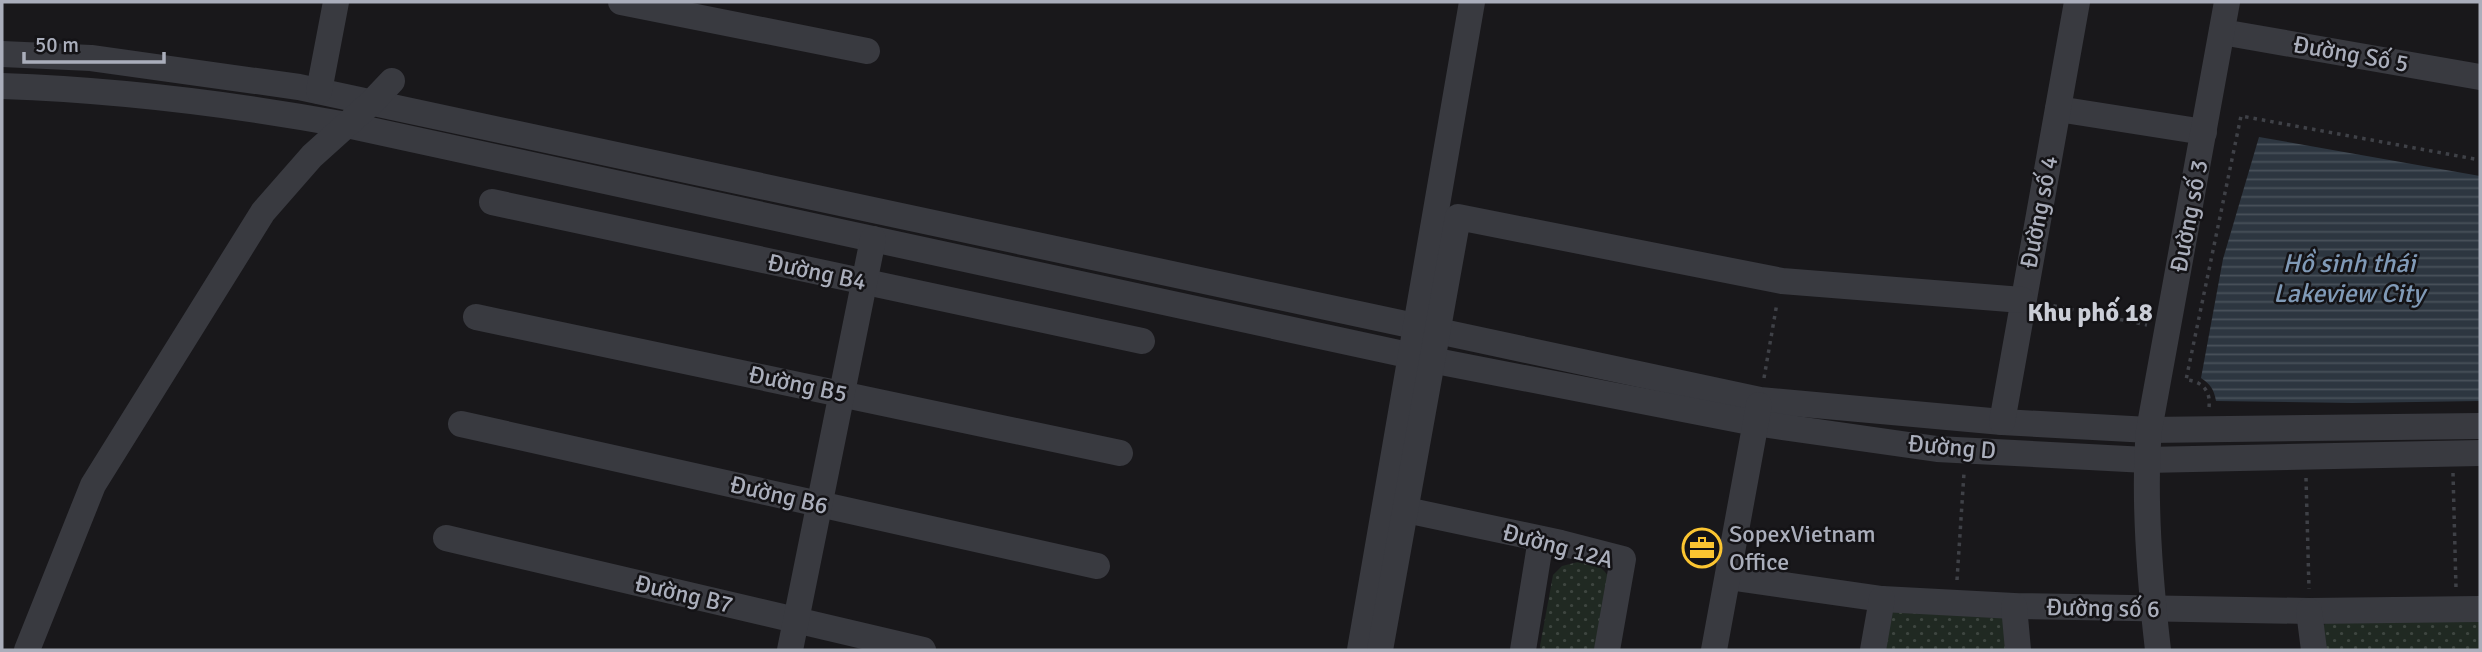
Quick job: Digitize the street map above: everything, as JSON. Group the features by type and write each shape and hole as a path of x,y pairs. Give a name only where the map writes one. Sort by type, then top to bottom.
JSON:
{"street":[{"path":"319,91 336,2"},
{"path":"621,2 867,51"},
{"path":"1360,650 1421,358 1472,2"},
{"name":"Đường số 4","path":"2002,422 2077,2"},
{"name":"Đường số 3","path":"2158,650 2146,460 2148,430 2227,2"},
{"name":"Đường Số 5","path":"2222,32 2480,77"},
{"name":"Đường D","path":"2,54 91,58 319,91 1426,329 1757,411 1937,449 2146,460 2480,453"},
{"path":"27,650 93,485 263,212 312,156 392,81"},
{"name":"Đường D","path":"2,86 71,88 167,97 260,109 347,125 1421,358 1757,411 2148,430 2480,426"},
{"path":"2058,109 2204,132"},
{"name":"Đường B4","path":"492,202 1142,341"},
{"path":"1426,329 1458,217 1782,281 2022,300"},
{"path":"790,650 873,239"},
{"name":"Đường B5","path":"476,317 1120,453"},
{"path":"1380,650 1406,510 1421,358"},
{"path":"1714,650 1757,411"},
{"name":"Đường B6","path":"461,424 1097,566"},
{"name":"Đường 12A","path":"1406,510 1623,559 1607,650"},
{"name":"Đường B7","path":"446,538 923,650"},
{"path":"1523,650 1542,539"},
{"name":"Đường số 6","path":"1728,577 1882,599 2014,606 2309,611 2468,609"},
{"path":"1873,650 1882,599"},
{"path":"2014,606 2018,650"},
{"path":"2309,611 2314,650"}],"path":[{"path":"2180,385 2186,380 2241,116 2480,160"},
{"path":"1757,411 1782,281"},
{"path":"2022,300 2168,329"},
{"path":"2186,380 2199,383 2206,389 2212,411 2204,415"},
{"path":"1955,603 1965,450"},
{"path":"2453,454 2468,609"},
{"path":"2306,458 2309,611"}],"shaded area":[{"path":"1582,561 1599,567 1610,579 1602,650 1541,650 1553,575 1562,566"},
{"path":"1894,610 1993,611 2005,619 2007,650 1883,650 1889,618"},
{"path":"2480,620 2480,650 2323,650 2320,629 2328,621"}],"water":[{"name":"Hồ sinh thái Lakeview City","path":"2259,137 2480,176 2480,401 2216,401 2211,387 2201,378 2223,259"}],"place":[{"name":"SopexVietnam Office","path":"1702,548"}],"district":[{"name":"Khu phố 18","path":"2090,313"}]}
